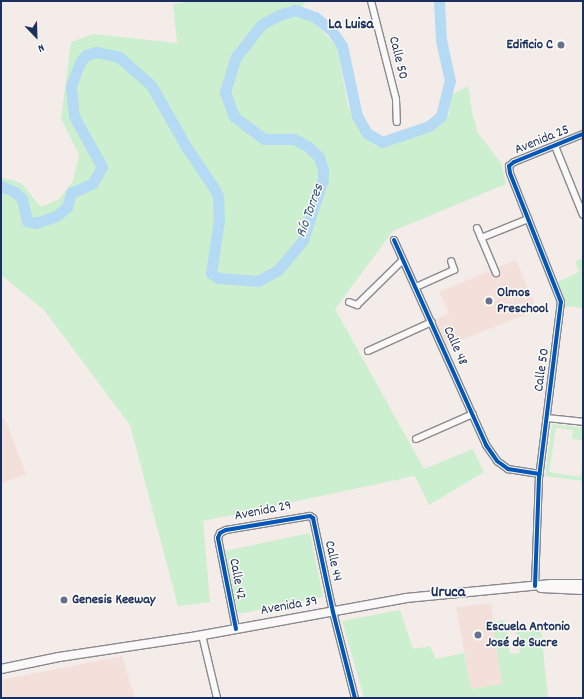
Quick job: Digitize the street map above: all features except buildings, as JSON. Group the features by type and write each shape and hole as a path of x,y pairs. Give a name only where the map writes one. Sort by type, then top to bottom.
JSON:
{"main road":[{"path":"551,587 583,578"},
{"name":"Avenida 39","path":"551,587 583,584"},
{"name":"Avenida 39","path":"1,669 58,657 202,635 441,593 535,586 583,590"},
{"path":"551,587 583,596"}],"street":[{"name":"Calle 50","path":"371,1 396,99 397,122"},
{"name":"Avenida 25","path":"509,166 514,162 583,134"},
{"path":"555,146 583,215"},
{"name":"Calle 50","path":"509,166 561,302 540,474 535,586"},
{"path":"481,238 528,219"},
{"path":"477,228 496,273"},
{"name":"Calle 48","path":"394,240 473,414 497,461 508,469 540,474"},
{"path":"349,302 357,305 403,260"},
{"path":"416,287 454,270 451,261"},
{"path":"368,351 432,322"},
{"path":"416,439 473,414"},
{"path":"547,418 583,422"},
{"name":"Avenida 29","path":"220,533 226,530 310,516"},
{"name":"Calle 44","path":"310,516 313,518 333,612 356,698"},
{"name":"Calle 42","path":"220,533 218,538 236,629"},
{"path":"202,635 217,698"}],"shaded area":[{"name":"Olmos Preschool","path":"516,260 537,310 446,346 434,320 449,313 439,292"},
{"path":"5,419 26,474 1,484 1,420"},
{"name":"Escuela Antonio José de Sucre","path":"491,603 502,684 471,689 456,607"},
{"path":"122,656 135,698 1,698 1,680"}],"green space":[{"path":"193,1 306,1 297,16 313,21 337,47 348,106 361,130 375,146 387,147 439,126 449,115 451,95 468,86 472,112 478,133 501,163 506,184 393,231 335,309 424,469 473,449 484,472 429,505 415,476 203,521 210,602 178,606 130,425 44,310 1,275 1,177 21,183 41,207 59,199 73,181 79,155 61,119 71,42 93,34 177,43 173,4"},
{"path":"583,258 583,308 564,306 558,282 579,272 575,261"},
{"path":"552,424 583,428 583,440 572,439 573,430 556,428 549,472 580,477 583,466 583,481 545,476"},
{"path":"310,533 323,597 238,614 225,551"},
{"path":"400,610 413,649 430,646 436,659 464,653 471,689 502,684 493,622 505,620 510,654 520,653 516,632 541,630 548,698 364,698 342,621"}],"waterway":[{"name":"Río Torres","path":"1,186 15,192 22,199 27,221 35,223 56,216 67,207 71,193 93,183 102,167 74,116 71,86 80,62 86,55 96,52 119,57 151,85 187,148 218,196 219,220 211,273 218,278 258,281 278,270 303,240 323,179 323,170 319,157 307,146 294,139 264,139 234,116 225,92 236,57 261,25 279,15 295,10 315,17 332,31 342,46 357,116 367,133 382,142 429,126 441,116 450,81 441,40 439,1"}],"cycle path":[{"path":"535,586 539,478 561,302 510,173 509,166 514,162 583,134"},
{"path":"394,240 486,445 497,461 508,469 540,474"},
{"path":"236,629 218,538 220,533 226,530 310,516 313,518 333,612 355,698"}],"place":[{"name":"Edificio C","path":"561,45"},
{"name":"Olmos Preschool","path":"489,301"},
{"name":"Genesis Keeway","path":"64,600"},
{"name":"Escuela Antonio José de Sucre","path":"478,635"}],"district":[{"name":"La Luisa","path":"351,26"},
{"name":"Uruca","path":"448,593"}]}
